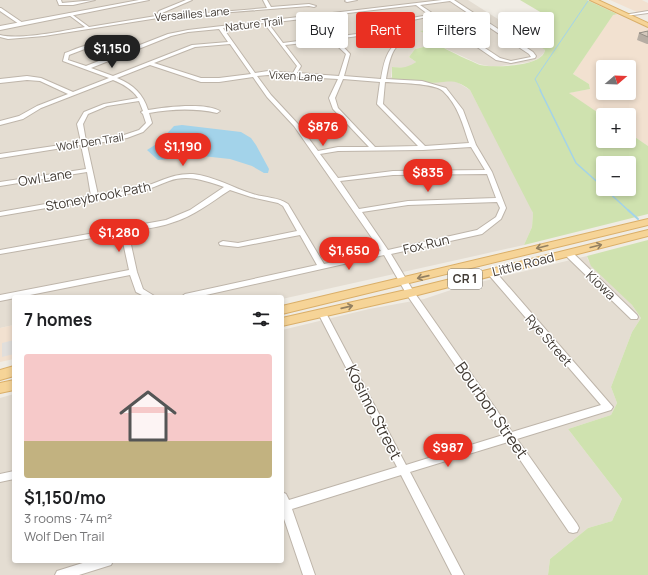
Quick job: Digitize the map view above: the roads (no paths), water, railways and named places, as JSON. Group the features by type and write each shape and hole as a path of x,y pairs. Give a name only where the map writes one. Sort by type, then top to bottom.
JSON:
{"main road":[{"path":"593,0 648,25"},
{"path":"604,0 648,19"},
{"name":"Little Road","path":"284,310 648,222"},
{"name":"Little Road","path":"284,322 410,293 648,233"},
{"path":"0,375 12,372"},
{"path":"0,388 12,385"}],"street":[{"path":"59,0 60,4 67,5 93,0"},
{"path":"0,28 148,0"},
{"path":"158,17 160,12 164,9 190,0"},
{"path":"265,0 270,9"},
{"path":"347,1 356,0"},
{"path":"451,0 469,12"},
{"name":"Nature Trail","path":"348,12 451,0"},
{"path":"416,4 428,12"},
{"name":"Versailles Lane","path":"0,36 8,38 38,35 158,17 200,15 236,10 270,9 309,5 314,6"},
{"path":"0,9 21,23"},
{"path":"626,15 648,12"},
{"path":"70,14 87,27"},
{"path":"348,36 358,35 402,21 423,17"},
{"name":"Nature Trail","path":"85,68 170,35 188,31 296,19"},
{"path":"265,22 299,66 294,74"},
{"path":"480,48 503,61 521,61 533,58 534,56 490,26"},
{"name":"Bourbon Street","path":"221,28 269,96 296,125 358,211 387,254 410,293 573,528"},
{"path":"283,44 296,42"},
{"path":"0,123 18,120 28,116 39,107 194,46 231,43"},
{"path":"95,46 89,46 67,54 65,61 112,78 132,88 142,99"},
{"path":"342,48 348,54 341,78 332,98 335,108 374,149"},
{"path":"395,48 392,51 382,81 380,104 423,148"},
{"name":"Vixen Lane","path":"149,63 201,80 219,80 268,73 422,83 444,89"},
{"path":"0,81 27,78 41,80 73,94"},
{"name":"Fox Run","path":"194,295 387,254 479,232 499,218 503,208 489,172 473,145 460,110 444,89"},
{"path":"95,198 80,124 86,113 106,105 142,99"},
{"name":"Wolf Den Trail","path":"0,156 125,137 141,131 149,123 144,112 142,99"},
{"path":"144,112 169,108 217,111"},
{"path":"316,153 338,149 423,148 473,145"},
{"name":"Owl Lane","path":"0,184 90,170"},
{"path":"336,180 355,176 489,172"},
{"name":"Stoneybrook Path","path":"0,214 140,190 153,186 167,179 181,176 193,176 205,178 253,196 274,200 286,205 322,267"},
{"path":"0,252 183,218 209,199 230,187"},
{"path":"358,211 408,203 500,200"},
{"path":"124,230 133,272 139,290 148,295"},
{"path":"223,243 238,245 302,232"},
{"name":"Kiowa","path":"568,253 634,317"},
{"path":"15,295 133,272"},
{"name":"Rye Street","path":"491,272 608,408 510,437"},
{"path":"0,298 12,296"},
{"name":"Kosimo Street","path":"322,313 458,575"},
{"path":"284,504 404,470 510,437"},
{"path":"0,478 12,475"},
{"path":"284,507 309,575"},
{"path":"61,575 100,563"}],"water":[{"path":"182,125 241,132 251,138 256,145 269,169 268,173 264,173 252,166 230,159 202,156 158,160 147,150 158,143 174,126"}],"waterway":[{"path":"541,91 535,79 588,1"},
{"path":"540,90 576,163 596,181"},
{"path":"613,196 629,211"},
{"path":"628,210 638,219"}]}
